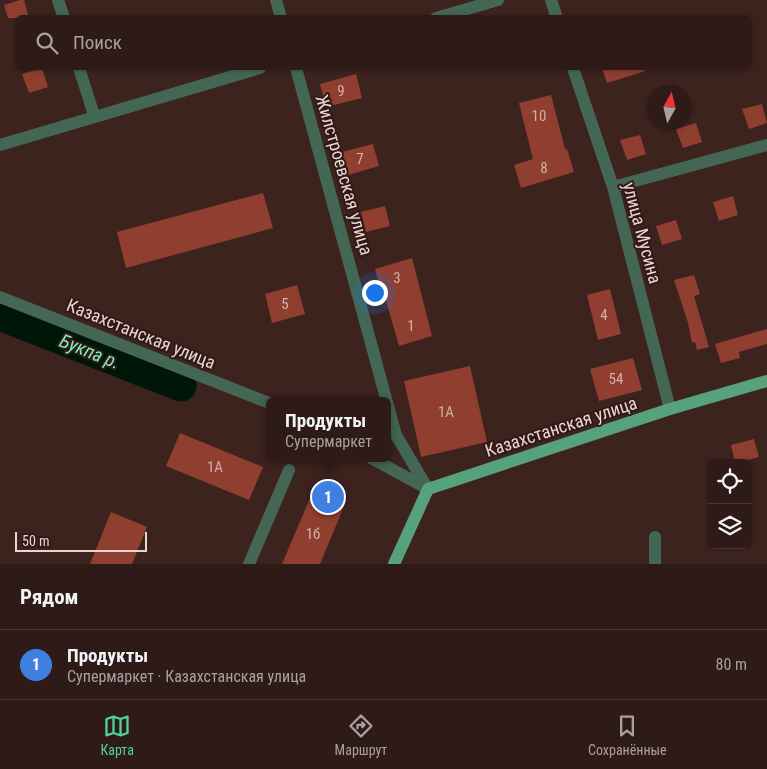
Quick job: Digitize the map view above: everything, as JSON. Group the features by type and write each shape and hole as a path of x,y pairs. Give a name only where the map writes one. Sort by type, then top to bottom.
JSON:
{"main road":[{"name":"Казахстанская улица","path":"428,489 670,409 767,381"},
{"path":"394,564 428,489"}],"street":[{"path":"58,0 63,15"},
{"path":"276,0 280,15"},
{"path":"446,15 498,0"},
{"path":"551,0 555,15"},
{"path":"80,70 94,115"},
{"path":"0,145 94,115 253,70"},
{"name":"Жилстроевская улица","path":"297,70 386,397"},
{"name":"улица Мусина","path":"574,70 612,187 670,409"},
{"path":"612,187 767,145"},
{"name":"Казахстанская улица","path":"0,297 266,403"},
{"name":"Жилстроевская улица","path":"391,417 396,435 428,489"},
{"path":"378,462 428,489"},
{"path":"249,564 288,470"},
{"path":"655,537 656,564"}],"building":[{"path":"24,0 28,15 15,15 15,18 8,18 4,5"},
{"path":"43,70 48,87 29,93 22,74"},
{"path":"603,70 645,71 607,83"},
{"path":"356,74 362,98 326,107 320,84"},
{"path":"551,95 565,149 567,149 574,172 521,188 514,165 533,159 519,103"},
{"path":"762,104 767,123 749,129 742,109"},
{"path":"696,123 702,142 683,148 676,130 692,130 692,124"},
{"path":"640,135 646,154 627,160 620,140"},
{"path":"373,144 379,166 348,175 342,152"},
{"path":"263,193 273,228 126,268 117,232"},
{"path":"733,196 738,215 719,221 713,202"},
{"path":"385,206 390,226 366,232 361,212"},
{"path":"676,220 682,239 662,245 656,226"},
{"path":"412,258 432,336 399,346 375,269"},
{"path":"694,275 700,294 694,296 709,347 697,350 695,342 692,343 688,323 674,280"},
{"path":"297,285 305,314 272,323 265,294"},
{"path":"610,289 621,334 598,340 587,295"},
{"path":"767,329 767,344 739,352 740,358 721,363 715,344"},
{"path":"633,358 642,390 599,401 590,369"},
{"path":"470,366 487,442 421,457 404,381"},
{"path":"180,433 263,467 249,500 166,466"},
{"path":"754,439 759,457 734,459 731,445"},
{"path":"313,491 345,504 320,564 282,564"},
{"path":"111,512 147,527 132,564 90,564"}],"waterway":[{"name":"Букпа р.","path":"0,315 181,386"}],"place":[{"name":"Продукты","path":"328,497"}]}
